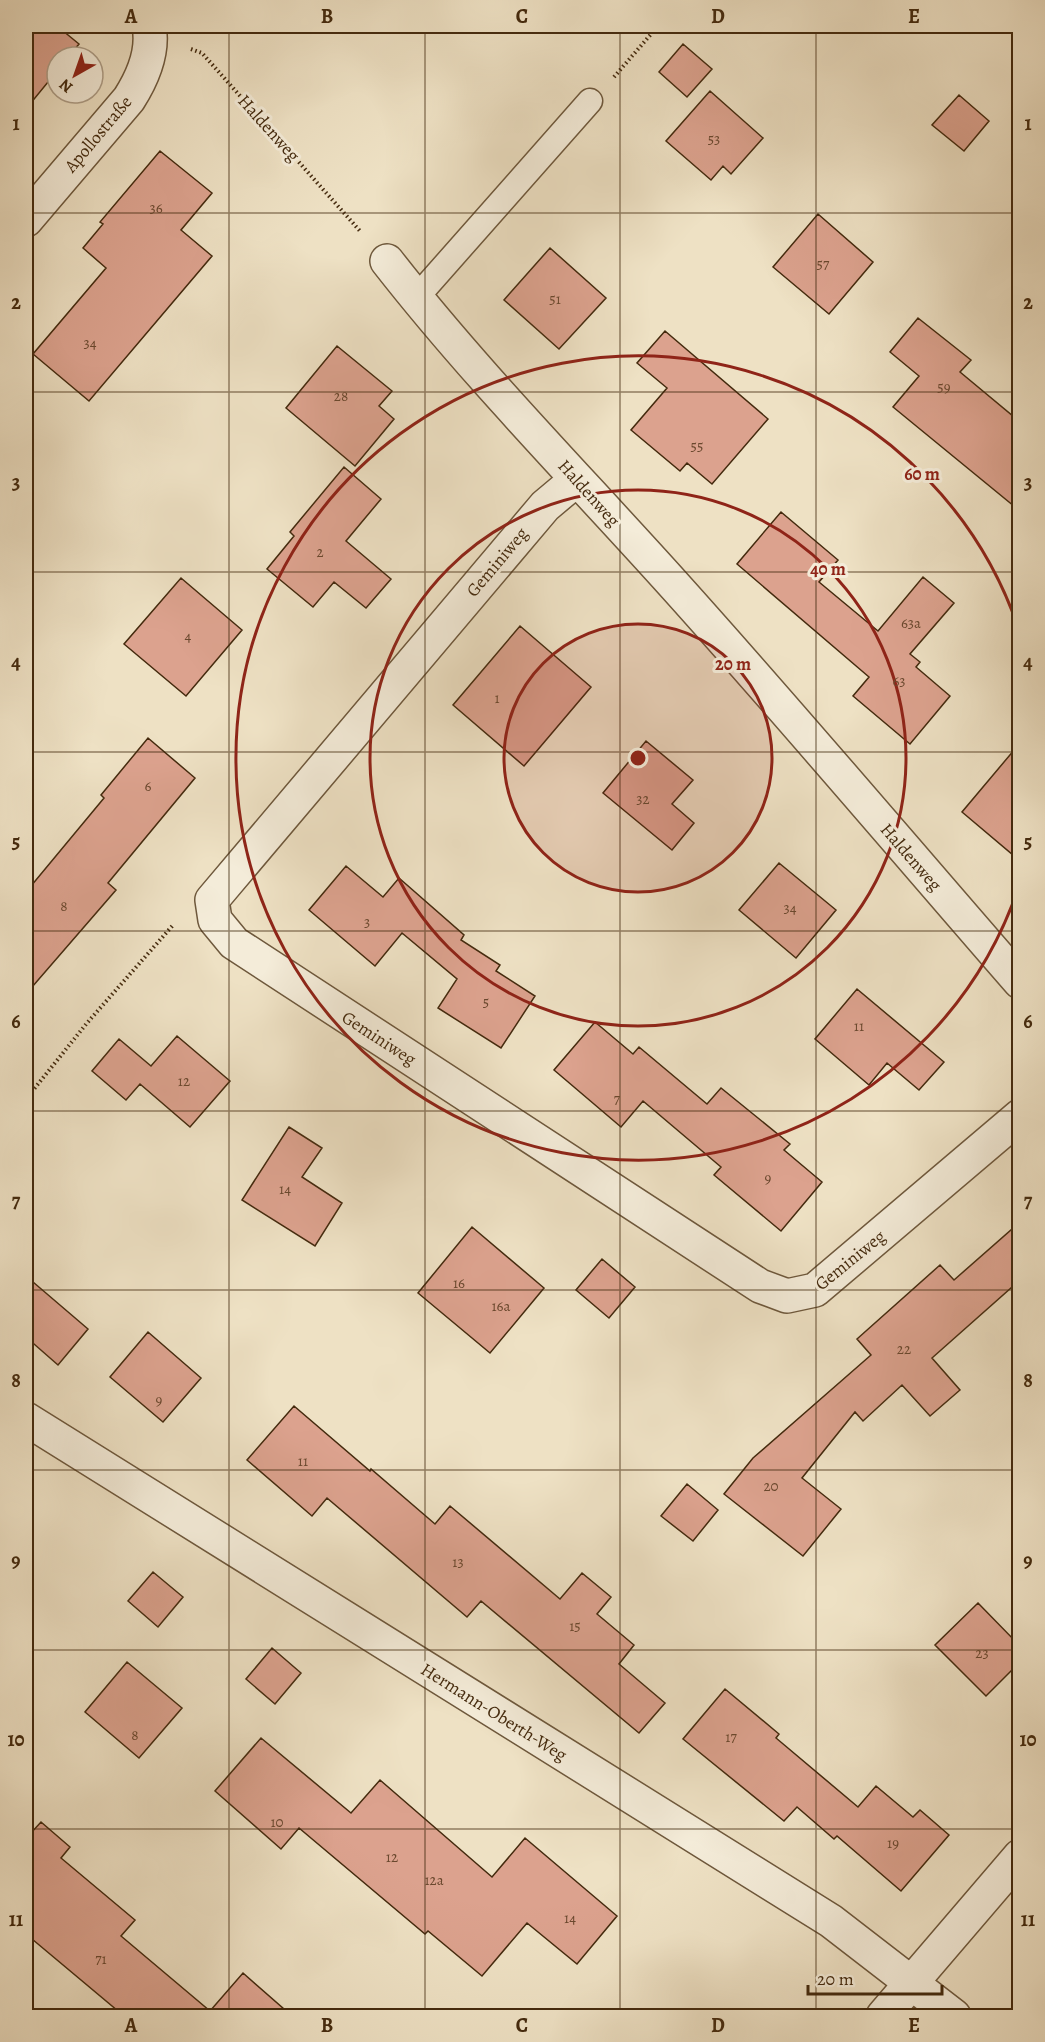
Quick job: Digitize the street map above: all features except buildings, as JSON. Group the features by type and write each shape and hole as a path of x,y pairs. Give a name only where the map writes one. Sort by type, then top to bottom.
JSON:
{"street":[{"name":"Apollostraße","path":"26,220 129,99 143,76 150,31"},
{"name":"Haldenweg","path":"387,261 416,298 576,480 675,585 1020,982"},
{"name":"Geminiweg","path":"576,480 545,506 212,900 215,920 234,943 760,1286 787,1296 815,1290 1020,1116"},
{"name":"Hermann-Oberth-Weg","path":"26,1419 831,1921 954,2016"},
{"path":"883,2016 1020,1856"}],"lane":[{"path":"416,298 590,101"}],"path":[{"path":"590,101 607,86 658,26"},
{"name":"Haldenweg","path":"150,31 202,52 387,261"},
{"path":"26,1099 87,1023 185,911 212,900"}]}
